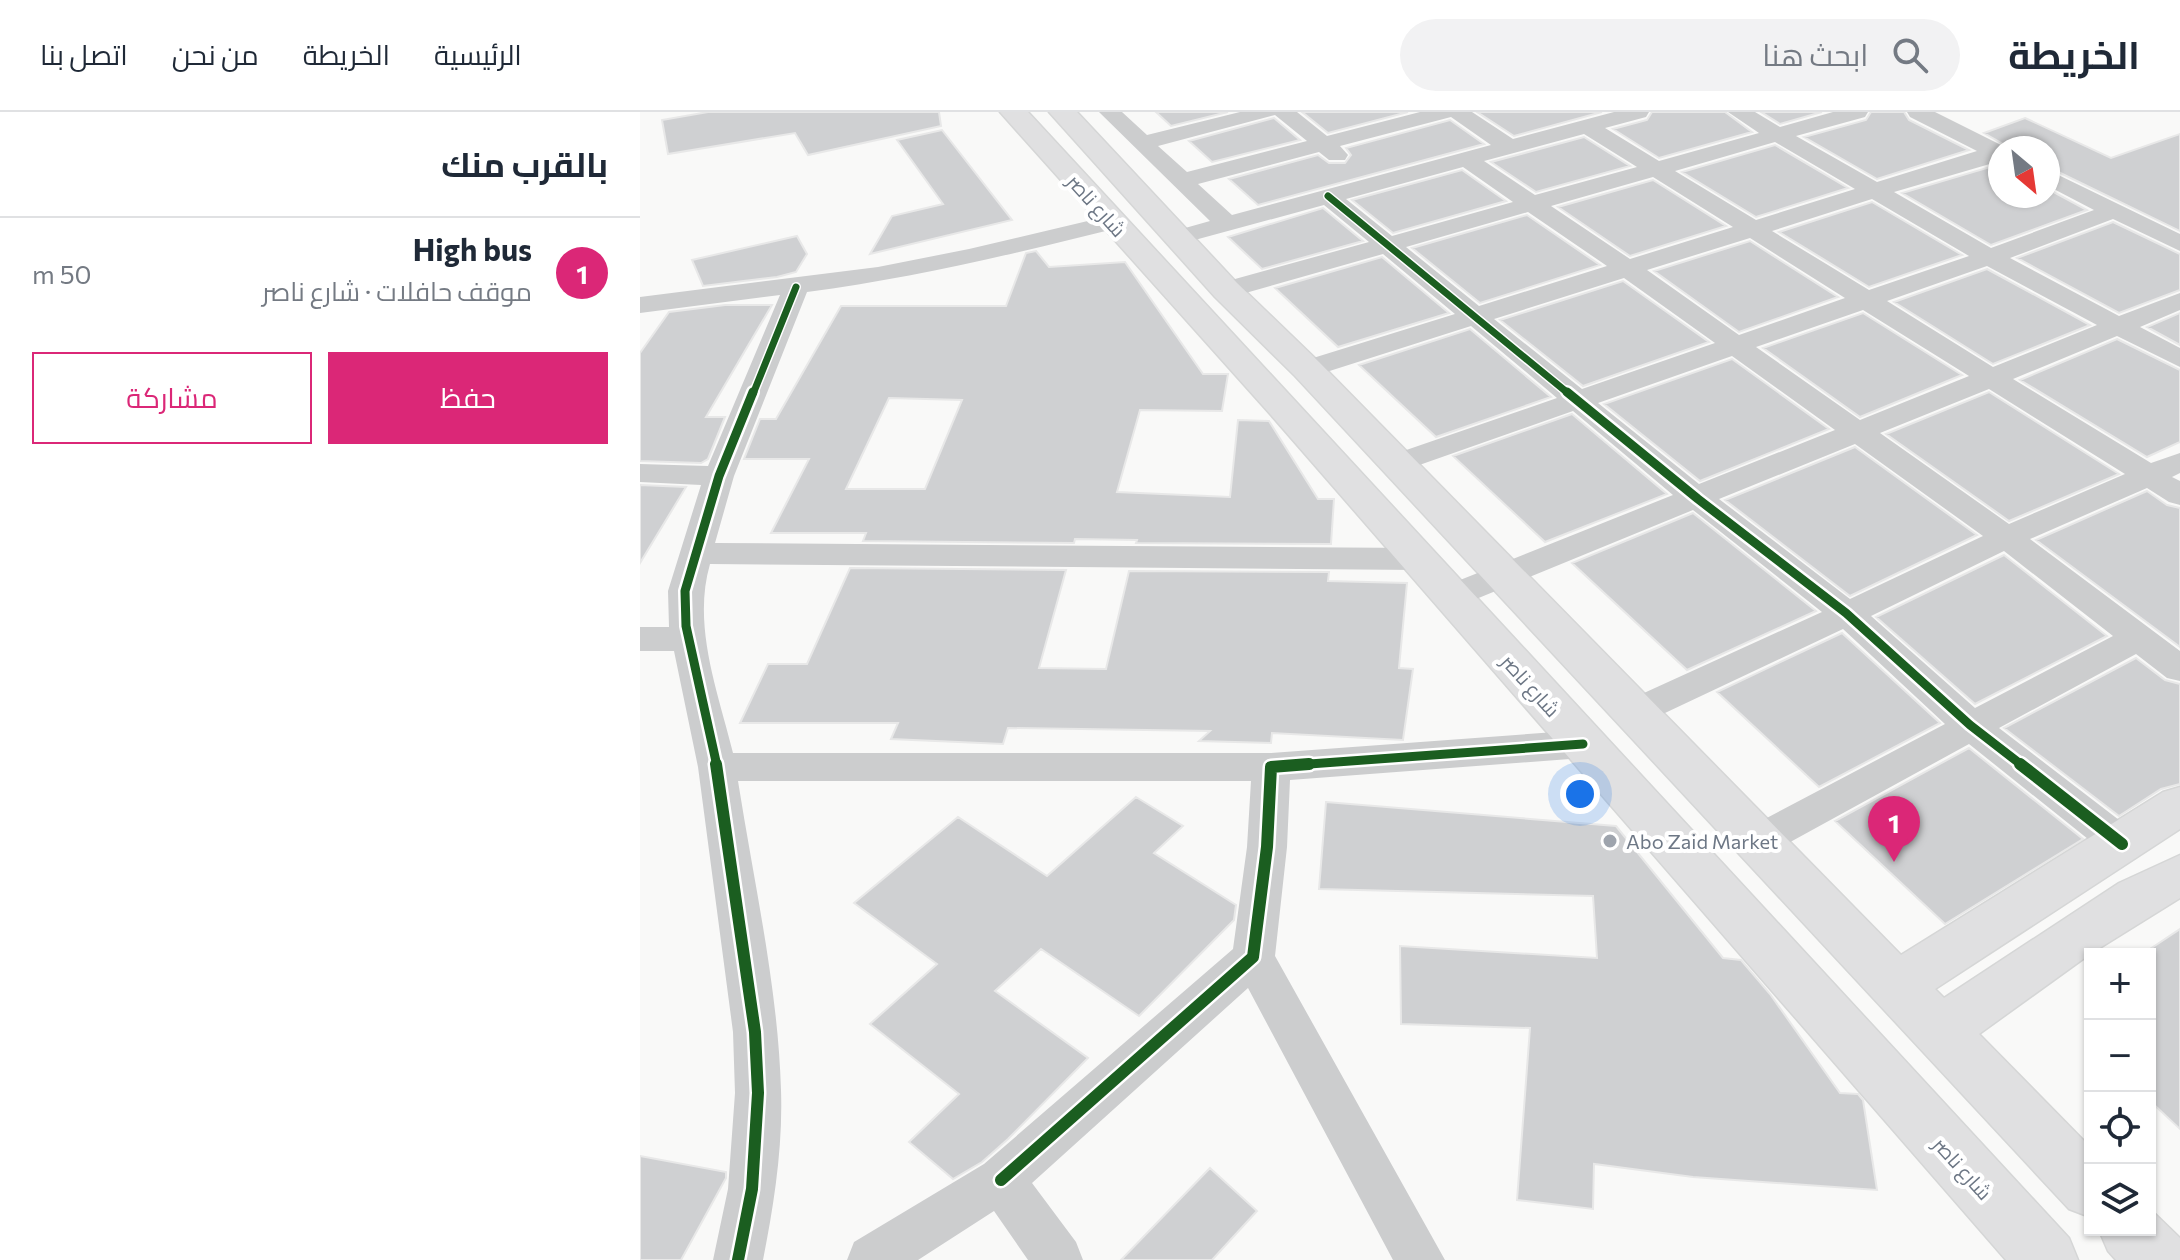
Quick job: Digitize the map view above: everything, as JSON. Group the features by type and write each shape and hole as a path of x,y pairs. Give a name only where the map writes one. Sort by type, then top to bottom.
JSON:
{"main road":[{"name":"شارع ناصر","path":"1013,112 1284,407 2047,1260"},
{"name":"شارع ناصر","path":"1062,112 1226,290 1397,463 2084,1183"},
{"path":"1284,407 1318,381"},
{"path":"1645,813 1706,786"},
{"path":"1896,986 2180,805"},
{"path":"1939,1031 2137,897 2180,876"},
{"path":"2135,1236 2158,1260"}],"street":[{"path":"1110,112 1227,224"},
{"path":"1142,143 1266,112"},
{"path":"1284,112 1372,184"},
{"path":"1181,181 1445,112"},
{"path":"1458,112 1509,147"},
{"path":"1739,112 1989,257 2180,359"},
{"path":"1226,290 1857,112"},
{"path":"1918,112 1988,147"},
{"path":"1180,237 1626,113"},
{"path":"1587,126 1992,379 2166,469 2180,495"},
{"path":"1318,381 1475,318 1988,156"},
{"path":"1466,159 1628,269 2006,537 2180,669"},
{"path":"2060,183 2173,234"},
{"path":"1328,196 1698,499 1846,613 1970,725 2122,844"},
{"path":"1397,463 1989,257 2115,210"},
{"path":"640,305 796,287 927,267 1113,222"},
{"path":"738,1260 752,1189 757,1078 755,1032 717,767 689,639 685,591 719,476 796,287"},
{"path":"1452,596 1506,577 2180,301"},
{"path":"1635,712 2006,537 2166,469"},
{"path":"640,473 719,476"},
{"path":"694,553 1418,559"},
{"path":"1758,841 2137,638"},
{"path":"640,639 689,639"},
{"path":"717,767 1271,767 1583,744"},
{"path":"1271,767 1267,847 1253,957 1420,1260"},
{"path":"872,1260 1001,1180 1253,957"},
{"path":"1001,1180 1058,1260"}],"building":[{"path":"708,112 939,112 941,126 808,155 795,133 668,154 662,120"},
{"path":"1156,112 1228,112 1171,126"},
{"path":"1302,112 1408,112 1328,133"},
{"path":"1477,112 1602,112 1514,136"},
{"path":"1652,112 1725,112 1752,132 1659,158 1613,129 1647,120"},
{"path":"1761,112 1822,112 1780,124"},
{"path":"1871,112 1904,112 1909,120 1969,150 1877,179 1804,137 1866,120"},
{"path":"1274,118 1300,140 1212,162 1189,141"},
{"path":"2025,118 2111,158 2180,134 2180,231 2060,173 2060,136 1989,136 1984,133"},
{"path":"1450,120 1484,144 1258,205 1229,179 1318,155 1329,163 1345,163 1351,155 1346,148"},
{"path":"942,130 1012,220 870,254 892,216 943,204 897,140"},
{"path":"1584,137 1630,166 1536,192 1491,162"},
{"path":"1775,145 1848,188 1756,217 1682,172"},
{"path":"1988,168 1988,208 2060,208 2060,195 2087,210 1991,245 1902,193"},
{"path":"1462,170 1506,201 1393,233 1352,200"},
{"path":"1653,180 1726,226 1630,256 1558,207"},
{"path":"1872,202 1962,255 1869,287 1779,232"},
{"path":"1323,208 1363,241 1262,269 1228,237"},
{"path":"1527,215 1600,265 1480,303 1412,248"},
{"path":"2113,222 2180,254 2180,290 2119,313 2017,258"},
{"path":"797,236 807,254 796,272 777,277 703,286 692,260"},
{"path":"1750,241 1838,297 1739,332 1654,271"},
{"path":"1036,251 1049,267 1125,262 1203,374 1228,374 1222,411 1140,410 1117,492 1230,497 1238,420 1269,421 1318,499 1334,499 1331,544 1136,543 1137,540 1075,539 1074,543 863,541 866,533 771,533 809,459 744,459 760,419 776,419 841,306 1006,306 1026,253","holes":["889,398 962,400 925,489 846,489"]},
{"path":"1382,257 1449,313 1338,347 1275,288"},
{"path":"1987,269 2090,325 1993,364 1894,302"},
{"path":"1623,281 1709,342 1583,386 1500,320"},
{"path":"725,305 772,305 706,417 725,417 708,459 701,463 640,461 640,353 669,312"},
{"path":"1863,313 1962,375 1860,417 1763,348"},
{"path":"2180,313 2180,345 2147,327"},
{"path":"1470,329 1551,397 1436,437 1359,365"},
{"path":"2117,339 2180,370 2180,442 2147,457 2020,380"},
{"path":"1732,359 1829,429 1700,481 1604,404"},
{"path":"1989,392 2119,474 2009,521 1886,434"},
{"path":"1572,414 1667,494 1545,542 1453,456"},
{"path":"1855,447 1977,535 1850,596 1725,500"},
{"path":"640,485 686,487 640,563"},
{"path":"2147,491 2167,505 2180,508 2180,647 2036,540"},
{"path":"1693,513 1816,611 1687,670 1572,563"},
{"path":"2004,555 2107,636 1975,704 1876,617"},
{"path":"850,568 1066,570 1039,668 1106,669 1129,571 1329,572 1328,581 1407,583 1399,668 1413,669 1403,740 1272,733 1271,743 1199,741 1210,731 1008,728 1003,744 891,739 898,723 740,723 768,664 807,664"},
{"path":"1842,633 1940,723 1819,787 1717,692"},
{"path":"2136,658 2165,680 2180,684 2180,784 2161,789 2119,816 2004,728"},
{"path":"1969,748 2083,839 1945,924 1835,821"},
{"path":"1136,797 1183,826 1154,853 1236,905 1234,920 1139,1016 1041,949 995,991 1088,1058 1008,1139 982,1162 953,1179 909,1142 959,1094 870,1024 937,964 854,903 958,817 1047,876"},
{"path":"1326,802 1616,826 1723,958 1741,960 1770,994 1840,1093 1858,1094 1863,1100 1877,1190 1693,1177 1594,1164 1593,1209 1517,1200 1530,1028 1401,1024 1400,946 1597,958 1593,896 1319,889"},
{"path":"2180,929 2180,1129 2156,1107 2156,948 2152,948"},
{"path":"640,1156 726,1172 726,1178 681,1260 640,1260"},
{"path":"1210,1168 1257,1211 1212,1260 1121,1260"}],"cycle path":[{"path":"1328,196 1698,499 1846,613 1970,725 2122,844"},
{"path":"738,1260 752,1189 758,1093 755,1032 717,767 686,626 685,591 719,476 796,287"},
{"path":"1001,1180 1253,957 1267,847 1271,767 1583,744"}],"place":[{"name":"Abo Zaid Market","path":"1610,841"},
{"name":"High bus","path":"1894,862"}]}
